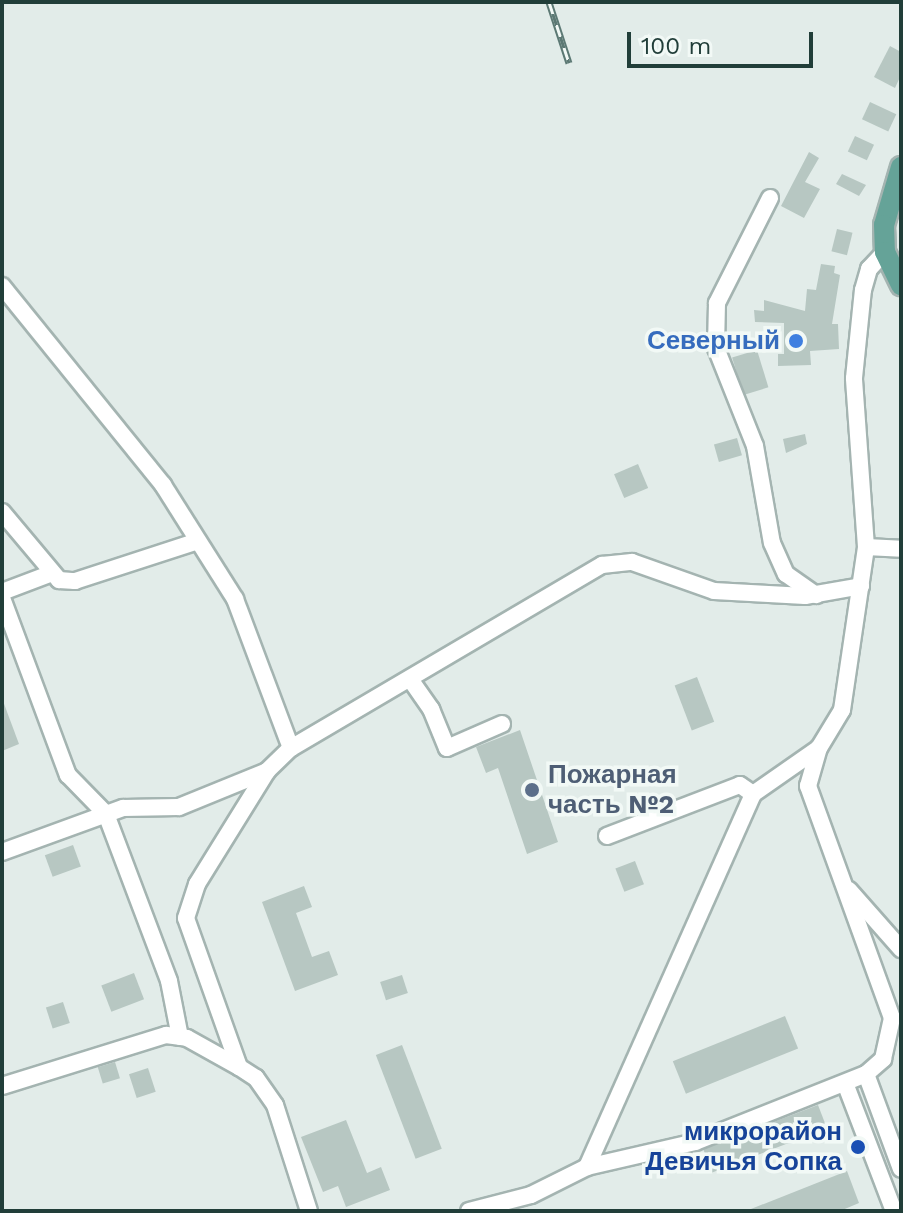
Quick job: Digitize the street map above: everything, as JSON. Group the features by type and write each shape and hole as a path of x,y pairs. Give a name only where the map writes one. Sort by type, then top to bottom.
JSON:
{"main road":[{"path":"901,167 884,225 885,252 901,285"}],"street":[{"path":"770,198 717,303 716,348 755,446 772,543 786,574 816,595"},
{"path":"469,1211 531,1195 587,1167 695,1142 866,1074 888,1048 892,1018 808,786 819,748 842,710 861,586 866,547 854,378 863,290 869,269 885,252"},
{"path":"2,286 163,485 235,599 291,748"},
{"path":"2,512 59,580 75,581 198,541"},
{"path":"866,547 901,549"},
{"path":"239,1067 186,918 197,884 267,771 291,748 602,565 632,562 714,591 816,595 861,586"},
{"path":"52,573 2,595 68,775 106,814 169,981 180,1037"},
{"path":"410,679 431,709 447,748 502,724"},
{"path":"587,1167 753,794 819,748"},
{"path":"2,852 123,808 179,807 267,771"},
{"path":"607,836 740,785 753,794"},
{"path":"841,883 901,949"},
{"path":"2,1086 166,1035 180,1037 256,1078 275,1105 309,1211"},
{"path":"866,1074 901,1169"},
{"path":"845,1083 890,1210"}],"building":[{"path":"890,46 901,52 901,75 895,88 874,77"},
{"path":"870,102 896,114 888,131 862,119"},
{"path":"855,136 874,145 867,160 848,151"},
{"path":"809,152 819,158 805,182 820,189 804,218 781,206"},
{"path":"842,174 866,185 859,196 836,184"},
{"path":"837,229 853,233 847,255 831,251"},
{"path":"821,264 835,266 834,273 840,275 832,324 838,324 839,349 810,351 811,365 778,366 778,354 784,354 784,323 755,322 754,310 764,311 764,300 805,311 807,289 816,290"},
{"path":"757,350 768,387 744,395 732,358"},
{"path":"805,434 807,444 786,453 783,439"},
{"path":"737,438 742,455 719,462 714,445"},
{"path":"638,464 648,488 624,498 614,474"},
{"path":"697,677 714,722 692,730 675,686"},
{"path":"2,702 19,744 2,751"},
{"name":"Пожарная часть №2","path":"520,730 558,842 527,854 498,768 486,773 476,747"},
{"path":"73,845 81,867 53,877 45,855"},
{"path":"635,861 644,884 624,892 615,869"},
{"path":"304,886 312,907 296,913 312,957 329,951 338,975 295,991 262,902"},
{"path":"134,973 144,999 111,1012 101,986"},
{"path":"402,975 408,993 386,1000 380,982"},
{"path":"63,1002 70,1023 53,1028 46,1008"},
{"path":"785,1016 798,1048 686,1094 673,1061"},
{"path":"402,1045 442,1149 416,1159 376,1055"},
{"path":"115,1062 120,1078 103,1084 98,1067"},
{"path":"148,1068 156,1092 137,1098 129,1074"},
{"path":"818,1105 827,1128 712,1172 703,1149"},
{"path":"346,1120 367,1173 381,1167 390,1190 346,1207 338,1186 323,1192 301,1137"},
{"path":"847,1171 859,1203 840,1211 746,1211"}],"railway":[{"path":"549,2 569,63"}],"place":[{"name":"Северный","path":"796,341"},
{"name":"Пожарная часть №2","path":"532,790"},
{"name":"микрорайон Девичья Сопка","path":"858,1147"}]}
